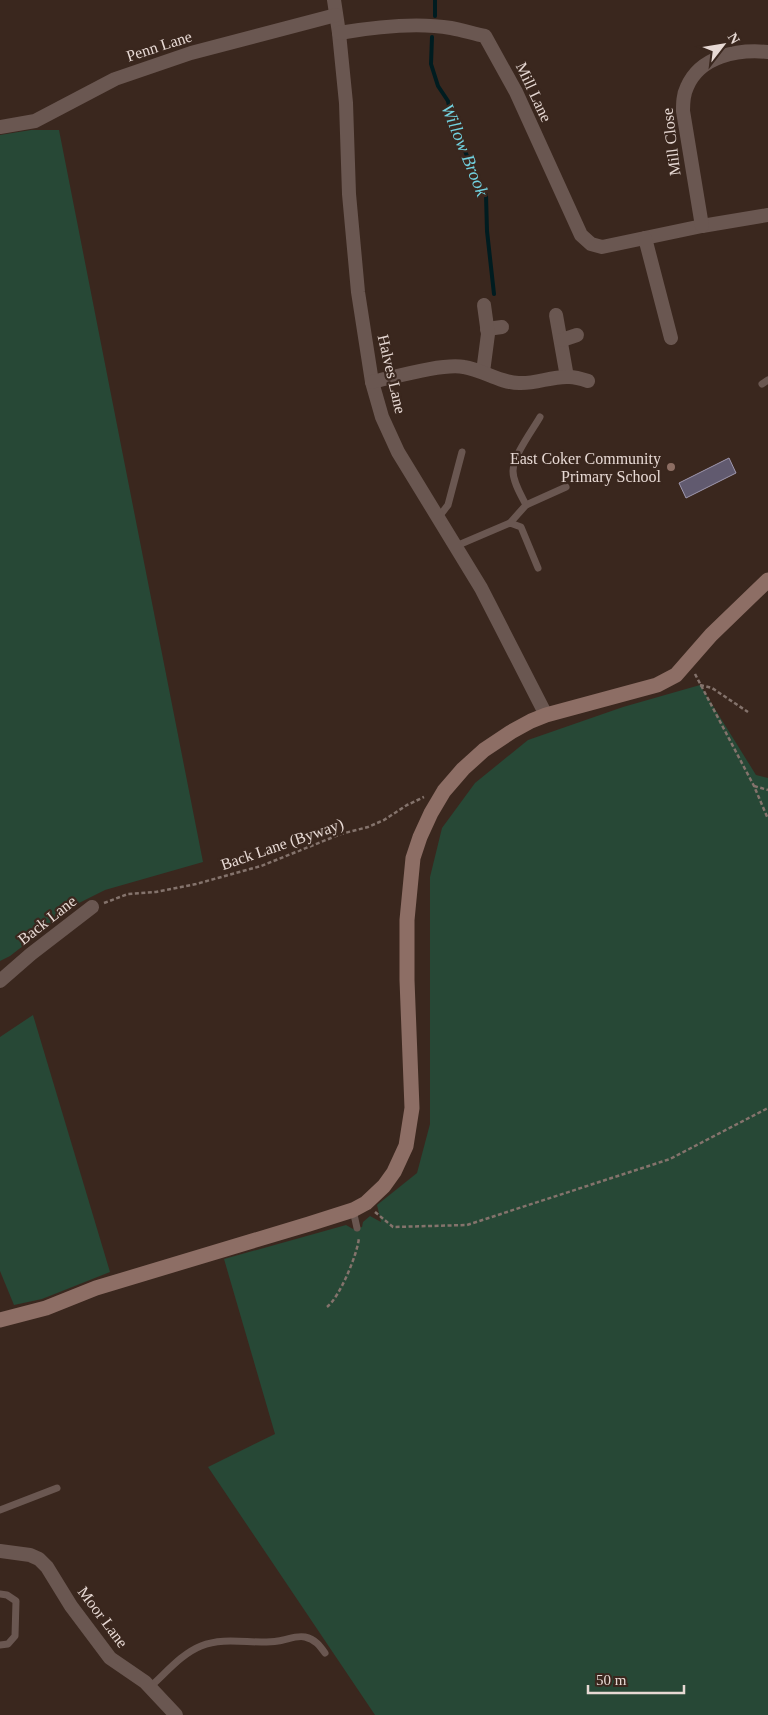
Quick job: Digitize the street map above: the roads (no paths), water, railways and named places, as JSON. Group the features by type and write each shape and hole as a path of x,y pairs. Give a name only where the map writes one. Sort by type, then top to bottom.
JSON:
{"street":[{"name":"Halves Lane","path":"334,0 346,103 349,194 358,292 372,382 382,417 398,452 481,588 546,715"},
{"name":"Penn Lane","path":"0,126 35,121 115,79 190,52 336,15"},
{"name":"Mill Lane","path":"339,33 364,28 408,26 450,28 485,36 516,92 581,235 591,244 602,247 702,226 768,215"},
{"name":"Mill Close","path":"702,226 683,111 686,88 696,74 713,60 726,54 741,51 768,52"},
{"path":"645,238 670,339"},
{"path":"483,372 487,329 484,305"},
{"path":"556,315 568,377"},
{"path":"487,329 502,327"},
{"path":"562,340 577,335"},
{"path":"372,382 438,368 461,366 516,383 531,383 568,377 588,381"},
{"path":"0,1320 46,1308 96,1288 309,1224 359,1206 384,1186 394,1172 406,1146 412,1108 407,980 407,920 413,858 431,813 444,791 463,769 484,750 531,721 546,715 657,685 676,675 711,635 768,580"},
{"name":"Back Lane","path":"0,981 30,954 92,907"},
{"name":"Moor Lane","path":"0,1551 30,1555 47,1567 71,1606 110,1658 145,1682 176,1715"}],"lane":[{"path":"526,505 516,484 513,471 518,455 540,417"},
{"path":"438,518 448,505 462,452"},
{"path":"456,546 510,523 526,505 566,487"},
{"path":"510,523 521,527 538,568"},
{"path":"357,1228 359,1206"},
{"path":"0,1510 58,1488"},
{"path":"0,1594 7,1595 16,1601 15,1636 8,1644 0,1645"},
{"path":"150,1687 191,1651 218,1642 277,1642 300,1636 313,1639 325,1653"}],"waterway":[{"name":"Willow Brook","path":"435,0 435,16"},
{"name":"Willow Brook","path":"432,37 431,64 438,86 448,101 452,120 480,187 486,195 487,231 494,294"}],"place":[{"name":"East Coker Community Primary School","path":"671,467"}]}
